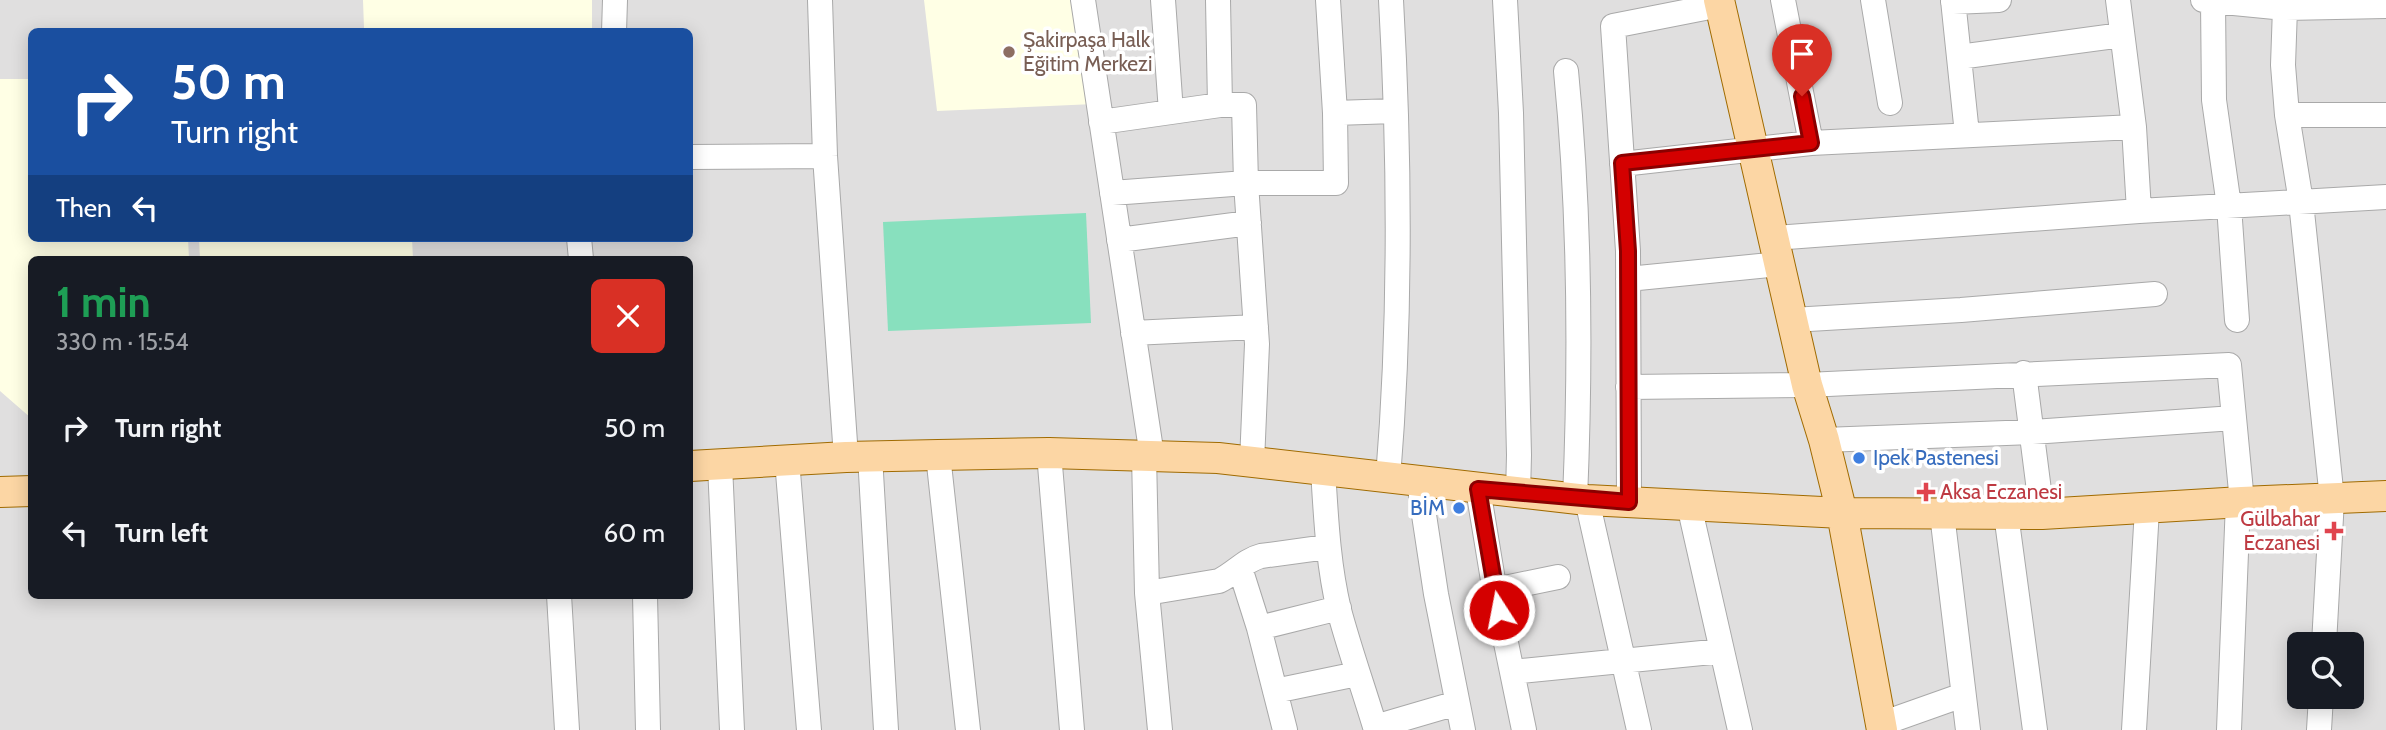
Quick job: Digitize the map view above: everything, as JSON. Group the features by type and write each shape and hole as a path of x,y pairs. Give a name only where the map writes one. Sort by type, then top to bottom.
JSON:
{"main road":[{"path":"1720,2 1807,385 1842,513 1882,727"},
{"path":"693,466 938,454 1148,455 1218,458 1581,500 1842,513 2042,514 2386,496"},
{"path":"0,492 28,491"}],"street":[{"path":"614,28 615,0"},
{"path":"820,0 825,156 886,730"},
{"path":"1083,0 1133,333 1148,455 1147,593 1160,730"},
{"path":"1164,0 1171,112"},
{"path":"1218,0 1220,105"},
{"path":"1112,193 1246,183 1336,183 1328,0"},
{"path":"1388,478 1397,335 1391,0"},
{"path":"1505,0 1511,113 1518,494"},
{"path":"1783,0 1811,143"},
{"path":"1873,0 1890,103"},
{"path":"1967,134 1953,1 1999,0"},
{"path":"2118,0 2134,127 2139,211"},
{"path":"2236,320 2228,205 2214,100 2208,1 2285,8 2386,6"},
{"path":"1629,502 1628,279 1614,26 1720,2"},
{"path":"2285,8 2283,65 2287,115 2301,202 2332,499 2325,632"},
{"path":"1959,57 2122,35"},
{"path":"1566,71 1572,134 1581,500 1639,730"},
{"path":"1101,122 1220,105 1244,105 1246,183 1256,327 1252,462"},
{"path":"1335,113 1395,111"},
{"path":"2287,115 2386,115"},
{"path":"1622,163 1811,143 2134,127"},
{"path":"693,157 825,156"},
{"path":"1628,279 1777,251 2139,211 2386,197"},
{"path":"1119,240 1249,223"},
{"path":"1792,320 2155,294"},
{"path":"1133,333 1256,327"},
{"path":"1628,387 1807,385 2228,365 2240,502 2229,730"},
{"path":"2024,373 2042,514"},
{"path":"1824,440 2032,432 2234,418"},
{"path":"1049,453 1072,730"},
{"path":"938,454 968,730"},
{"path":"787,460 809,730"},
{"path":"720,464 732,730"},
{"path":"1323,470 1327,547 1339,608 1376,729 1457,703"},
{"path":"1419,482 1436,594 1462,730"},
{"path":"1478,489 1495,590 1524,730"},
{"path":"1689,505 1740,730"},
{"path":"2134,730 2147,509"},
{"path":"1942,514 1968,730"},
{"path":"2006,514 2035,730"},
{"path":"1147,593 1219,580 1261,556 1327,547"},
{"path":"1240,568 1259,628 1285,730"},
{"path":"1495,590 1558,577"},
{"path":"559,599 567,730"},
{"path":"645,599 648,730"},
{"path":"1259,628 1339,608"},
{"path":"1512,673 1722,651"},
{"path":"1275,691 1357,674"},
{"path":"1882,727 1963,695"},
{"path":"2319,730 2320,709"}],"shaded area":[{"path":"0,0 2386,0 2386,730 0,730"},
{"path":"363,0 592,0 592,28 364,28"},
{"name":"Şakirpaşa Halk Eğitim Merkezi","path":"924,0 1082,0 1094,104 937,111"},
{"path":"0,79 28,79 28,242 188,242 189,256 28,256 28,415 0,391"},
{"path":"199,242 412,242 413,256 200,256"}],"green space":[{"path":"1086,213 1091,323 888,331 883,222"}],"place":[{"name":"Şakirpaşa Halk Eğitim Merkezi","path":"1009,52"},
{"name":"Ipek Pastenesi","path":"1859,458"},
{"name":"Aksa Eczanesi","path":"1926,492"},
{"name":"BİM","path":"1459,508"},
{"name":"Gülbahar Eczanesi","path":"2334,531"}],"route":[{"path":"1499,610 1478,489 1629,502 1628,251 1622,163 1811,143 1802,96"}]}
